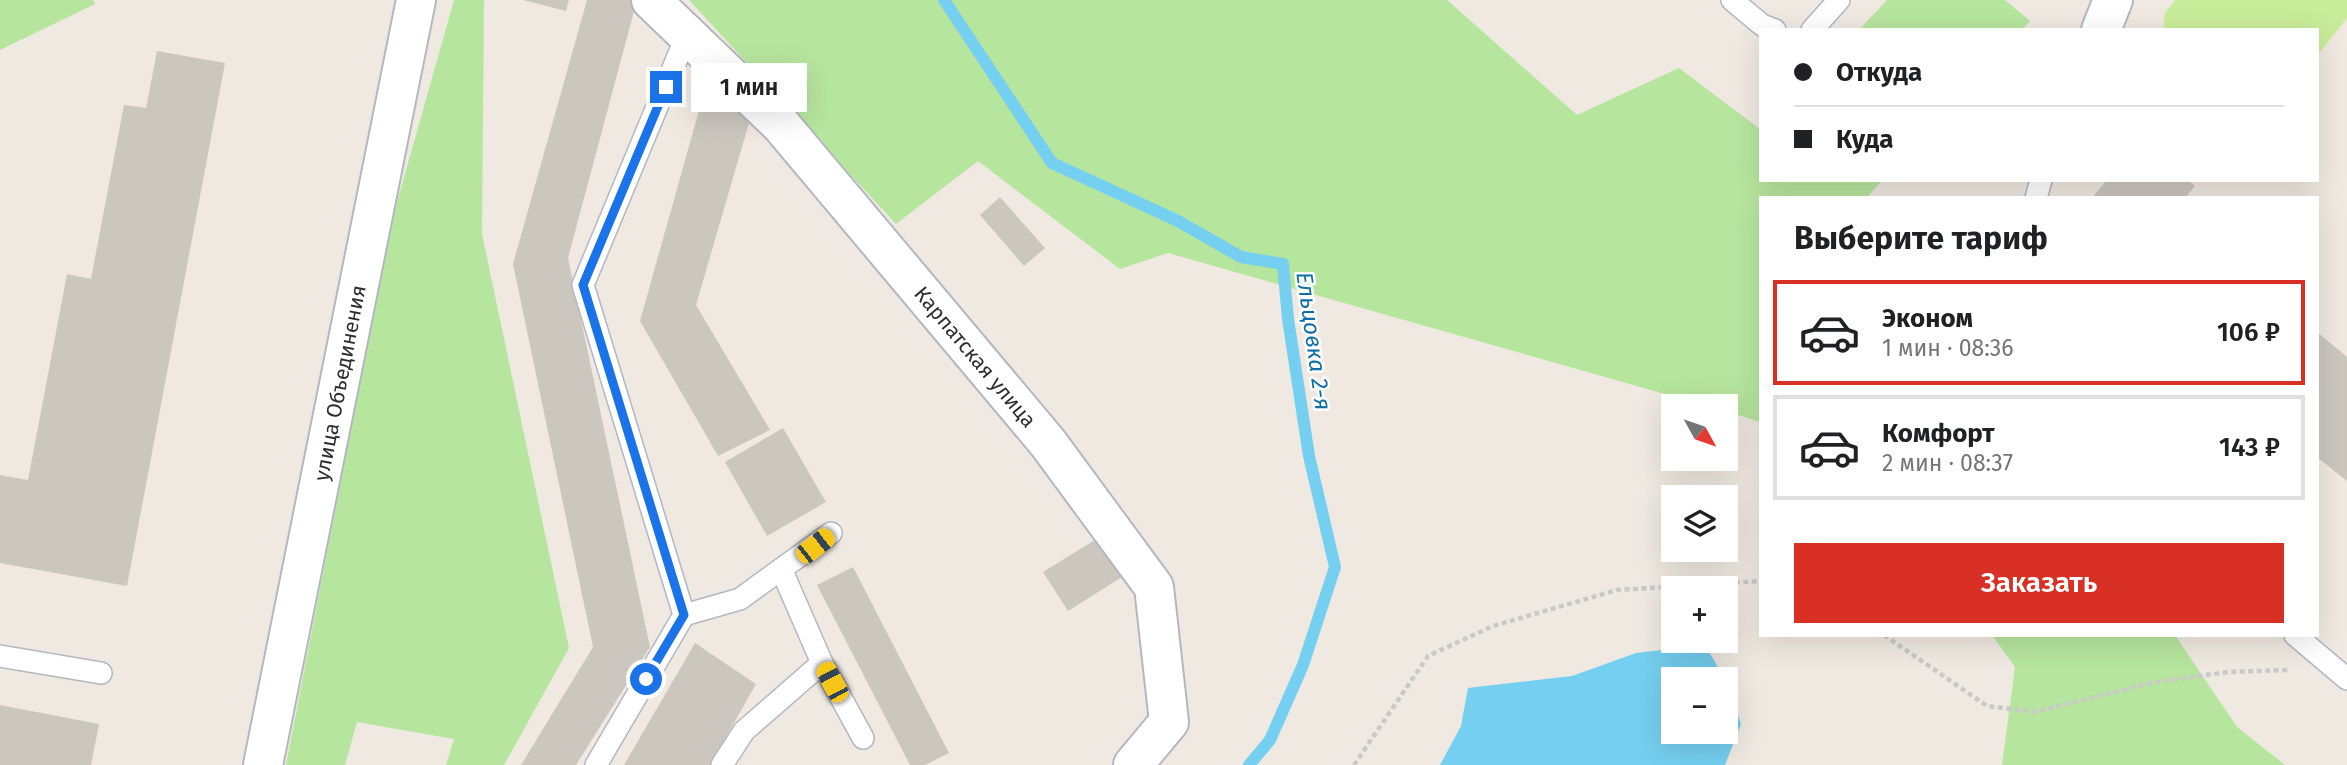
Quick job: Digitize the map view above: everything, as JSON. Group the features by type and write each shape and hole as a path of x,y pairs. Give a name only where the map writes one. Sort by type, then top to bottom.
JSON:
{"street":[{"name":"улица Объединения","path":"263,765 416,0"},
{"name":"Карпатская улица","path":"651,0 686,37 781,125 1048,443 1154,587 1169,722 1133,765"},
{"path":"2102,28 2113,0"}],"lane":[{"path":"1732,0 1771,28"},
{"path":"1814,28 1839,0"},
{"path":"684,615 583,285 686,37"},
{"path":"596,765 684,615 740,599 831,533"},
{"path":"782,571 822,663 863,738"},
{"path":"2297,637 2341,674"},
{"path":"0,656 101,673"},
{"path":"722,765 744,731 822,663"}],"path":[{"path":"1354,765 1428,656 1493,626 1616,590 1759,581"},
{"path":"1887,637 1987,706 2034,712 2155,682 2228,672 2341,674"}],"green space":[{"path":"0,0 93,0 95,4 0,50"},
{"path":"454,0 484,0 482,234 569,648 504,765 446,765 454,739 357,722 345,765 286,765 390,227"},
{"path":"689,0 1447,0 1577,115 1679,68 1759,128 1759,182 1881,182 1868,196 1759,196 1759,422 1738,415 1738,394 1665,394 1168,253 1120,269 978,161 896,224"},
{"path":"1887,0 2005,0 2030,21 2024,28 1861,28"},
{"path":"2175,0 2347,0 2347,18 2319,53 2319,28 2163,28 2165,13"},
{"path":"1993,637 2176,637 2237,727 2285,765 2002,765 2015,667"}],"water":[{"path":"1661,650 1661,653 1710,653 1718,667 1661,667 1661,744 1733,744 1725,765 1440,765 1461,726 1468,688 1572,676 1636,653"}],"building":[{"path":"523,0 569,0 566,11"},
{"path":"587,0 637,0 568,258 650,647 576,765 521,765 593,647 513,264"},
{"path":"157,51 225,63 127,586 0,563 0,475 28,480 67,274 91,279 124,105 146,108"},
{"path":"703,96 751,116 696,305 770,430 718,456 640,321"},
{"path":"2105,182 2190,182 2195,186 2187,196 2094,196"},
{"path":"1000,197 1045,248 1024,266 980,215"},
{"path":"2319,334 2347,357 2347,481 2319,459"},
{"path":"783,428 826,502 767,536 725,462"},
{"path":"1098,538 1122,577 1068,611 1043,572"},
{"path":"853,567 949,753 925,765 910,765 817,585"},
{"path":"695,643 756,684 710,765 624,765"},
{"path":"0,705 99,724 91,765 0,765"}],"waterway":[{"name":"Ельцовка 2-я","path":"944,0 1052,163 1178,221 1241,257 1283,264 1288,319 1309,456 1335,567 1303,665 1270,740 1249,765"}],"route":[{"path":"646,679 684,615 583,285 666,87"}]}
